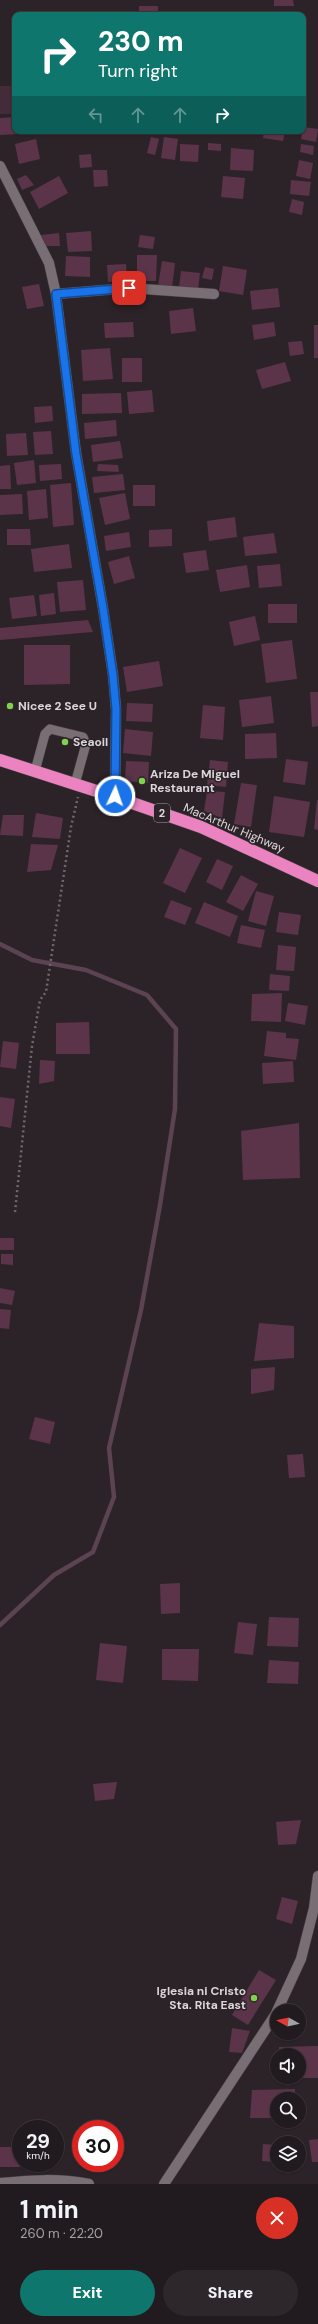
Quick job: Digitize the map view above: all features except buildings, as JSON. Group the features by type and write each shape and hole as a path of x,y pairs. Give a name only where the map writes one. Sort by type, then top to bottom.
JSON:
{"highway":[{"name":"MacArthur Highway","path":"0,760 115,796 201,827 318,881"}],"street":[{"path":"0,166 49,263 56,294 76,454 103,608 113,676 116,709 115,796"},
{"path":"56,294 129,288 214,294"},
{"path":"281,2004 301,1959 314,1908 318,1876"},
{"path":"164,2184 270,2023"},
{"path":"0,2183 34,2179 72,2180 89,2184"}],"lane":[{"path":"35,771 45,734 50,729 83,737 86,744 78,785"}],"path":[{"path":"15,1212 32,1046 40,1000 46,992 78,785"}],"shaded area":[{"path":"0,86 12,86 12,114 0,114"}],"waterway":[{"path":"0,944 32,960 86,970 147,995 176,1029 175,1109 160,1205 141,1310 109,1448 114,1497 93,1552 54,1575 0,1625"}],"place":[{"name":"Nicee 2 See U","path":"10,706"},
{"name":"Seaoil","path":"65,742"},
{"name":"Ariza De Miguel Restaurant","path":"142,781"},
{"name":"Iglesia ni Cristo Sta. Rita East","path":"254,1998"}],"route":[{"path":"115,796 116,709 113,676 103,608 76,454 56,294 129,288"}]}
